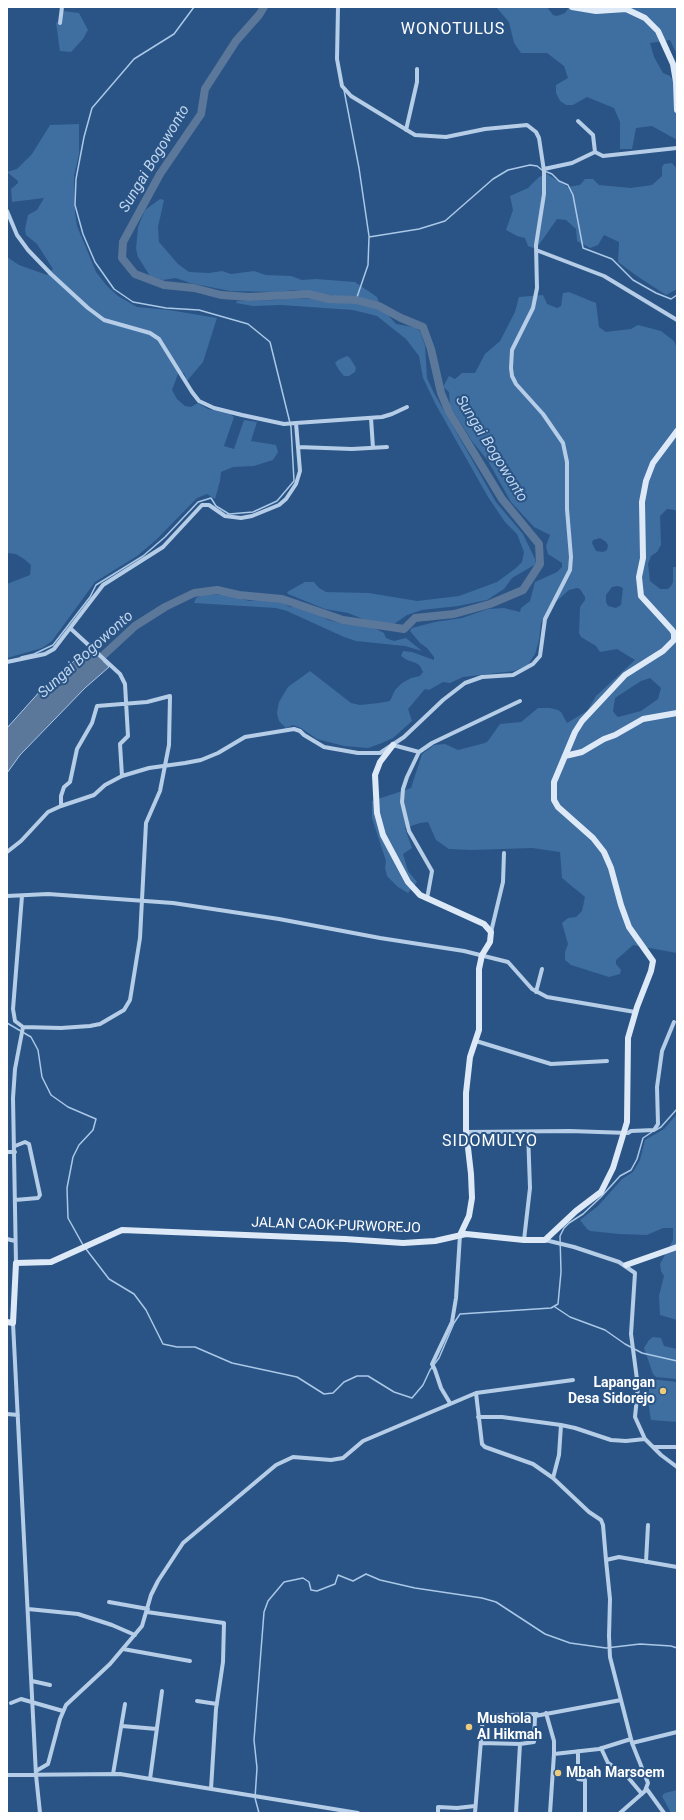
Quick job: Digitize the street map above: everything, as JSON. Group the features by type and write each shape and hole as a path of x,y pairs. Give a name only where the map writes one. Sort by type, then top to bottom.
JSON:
{"street":[{"path":"60,23 62,7"},
{"path":"338,7 337,59 344,87 352,96 415,135 424,137 446,137 491,128 527,125 532,128 539,138 544,171 544,194 536,250 536,298 533,308 512,350 511,368 512,376 516,384 553,428 563,443 566,452 567,508 571,540 570,570 546,619 541,651 538,660 527,668 513,675 482,677 465,683 395,746 380,762 376,775 375,794 380,830 410,886 427,899 484,924 491,930"},
{"path":"572,7 596,10 626,9 645,18 658,31 672,64 676,82 677,110"},
{"path":"406,130 417,82 416,69"},
{"path":"578,121 593,135 595,152"},
{"path":"595,152 603,156 609,156 677,148"},
{"path":"544,171 572,163 595,152"},
{"path":"7,211 17,235 28,250 51,274 88,308 104,320 150,333 159,339 199,401 214,408 228,412 284,424 371,418 392,414 407,407"},
{"path":"536,250 604,276 677,320"},
{"path":"371,418 373,448"},
{"path":"7,662 49,652 57,646 103,585 147,559 163,547 202,505 209,505 225,516 241,518 252,516 282,502 291,492 300,475 298,447 294,423"},
{"path":"677,431 653,463 646,481 642,502 642,558 639,576 641,596 672,630 672,642 625,675 582,722 554,782 554,800 558,807 574,819 600,845 611,868 621,905 629,927 653,961 651,971 635,1012 628,1046 628,1118 613,1168 601,1192 576,1211 545,1240 564,1244 626,1265 634,1271 636,1275 632,1312 632,1344 638,1387 635,1417 645,1439 677,1467"},
{"path":"298,447 387,447"},
{"path":"70,628 120,674 125,684 128,737 120,744 122,776"},
{"path":"22,896 12,1013 15,1021 23,1029 94,1025 124,1010 130,1000 137,958 146,823 160,791 165,765 170,730 170,696 147,702 99,705 96,707 92,723 77,749 71,781 64,787 61,796 61,806"},
{"path":"427,899 432,871 409,831 402,802 406,777 419,752 432,743 520,701"},
{"path":"565,756 582,752 644,719 677,713"},
{"path":"7,852 25,837 48,812 94,795 105,785 122,776 140,770 201,760 218,753 233,743 251,735 294,729 300,731 324,747 358,753 380,753 395,746 419,752"},
{"path":"450,1403 438,1382 432,1364 452,1322 456,1298 460,1235 469,1216 472,1198 466,1132 466,1093 470,1057 476,1041 480,1020 479,985 482,956 490,942 492,922 503,882 504,853"},
{"path":"7,896 48,894 173,903 279,919 482,956 508,962 536,992 546,997 635,1012"},
{"path":"536,992 542,969"},
{"path":"466,1132 624,1132 652,1130 658,1125 657,1087 662,1051 674,1022"},
{"path":"23,1029 14,1076 14,1200 16,1263 10,1322 18,1415 36,1773 40,1813"},
{"path":"476,1041 551,1064 607,1061"},
{"path":"524,1240 530,1188 528,1132"},
{"path":"14,1200 38,1198 40,1195 29,1144 24,1142 15,1146"},
{"path":"7,1152 15,1152"},
{"name":"JALAN CAOK-PURWOREJO","path":"16,1263 51,1262 117,1231 127,1229 337,1238 403,1244 434,1241 466,1234 524,1240 545,1240"},
{"path":"7,1239 15,1241"},
{"path":"626,1265 677,1247"},
{"path":"36,1773 49,1762 62,1711 75,1695 110,1664 142,1626 151,1595 158,1581 183,1543 276,1465 293,1457 331,1460 343,1458 363,1441 476,1393 573,1380"},
{"path":"476,1393 480,1440 483,1446 528,1461 553,1478 603,1522 610,1599 610,1658 621,1700 648,1783 642,1794 620,1813"},
{"path":"7,1414 18,1415"},
{"path":"478,1418 502,1417 561,1425 611,1440 626,1441 645,1439"},
{"path":"553,1478 559,1455 561,1425"},
{"path":"653,1447 677,1447"},
{"path":"646,1562 648,1525"},
{"path":"606,1560 619,1557 677,1567"},
{"path":"109,1602 147,1611 224,1623 223,1662 217,1704 211,1789"},
{"path":"28,1609 78,1614 112,1625 135,1635"},
{"path":"123,1649 190,1661"},
{"path":"32,1681 50,1685"},
{"path":"150,1779 162,1691"},
{"path":"11,1703 21,1699 62,1711"},
{"path":"475,1813 483,1716 546,1713 621,1700"},
{"path":"197,1701 217,1704"},
{"path":"113,1774 126,1704"},
{"path":"546,1713 554,1741 550,1813"},
{"path":"481,1743 521,1744 534,1742 534,1718 537,1714"},
{"path":"122,1726 157,1729"},
{"path":"554,1754 601,1748 677,1732"},
{"path":"516,1813 521,1744"},
{"path":"601,1748 608,1763 626,1775 642,1794"},
{"path":"578,1751 578,1779 585,1780 585,1813"},
{"path":"7,1775 36,1773 113,1774 263,1796 358,1813"},
{"path":"646,1788 664,1813"},
{"path":"438,1813 438,1807 457,1808 475,1806"}],"shaded area":[{"path":"496,7 547,7 553,15 557,16 565,13 569,7 677,7 677,55 670,40 650,43 654,57 663,73 670,76 677,86 677,140 652,126 636,128 632,149 620,149 620,122 614,108 587,97 573,105 566,105 560,101 556,93 556,85 568,78 564,66 547,53 521,53 514,43 509,22"},
{"path":"63,11 79,13 88,30 83,39 71,52 60,51 56,22 59,23"},
{"path":"79,124 79,154 74,176 75,213 77,226 96,272 107,286 118,296 137,307 169,310 217,318 203,362 187,381 184,373 178,374 172,390 177,399 185,406 191,407 198,403 208,409 230,414 234,417 224,446 234,449 244,420 257,422 251,441 276,445 278,452 273,460 254,466 233,467 221,472 215,499 207,494 197,498 156,540 137,556 95,582 52,641 42,648 7,658 7,584 30,575 31,565 16,554 7,553 7,257 19,265 47,275 53,269 37,244 26,235 25,229 28,215 37,210 44,198 12,202 11,189 18,183 18,181 7,172 17,169 32,154 50,125"},
{"path":"672,163 677,169 677,289 666,295 618,262 619,242 604,235 598,245 590,248 577,241 576,229 566,220 557,219 536,249 528,246 525,238 517,236 506,230 513,210 510,196 528,188 539,177 547,174 568,187 580,185 585,179 593,179 599,185 631,188 652,185 662,176 662,167 664,164"},
{"path":"160,199 164,200 158,227 159,242 178,264 189,272 209,273 222,271 231,274 254,271 266,275 291,276 302,280 316,279 355,282 377,297 379,303 294,290 278,292 230,291 190,283 176,278 163,280 150,276 138,257 136,249 138,227 145,210"},
{"path":"569,292 596,303 599,327 606,332 631,329 638,325 661,331 674,341 677,349 677,512 675,510 667,509 660,516 661,545 657,552 651,556 648,564 650,581 660,589 668,589 671,586 673,582 673,567 677,567 677,953 633,945 616,960 616,964 621,970 620,974 609,977 571,965 565,960 565,952 568,944 562,923 568,918 576,917 582,911 585,897 562,878 560,852 532,848 471,850 449,849 436,840 428,822 420,823 405,828 412,848 403,854 408,871 417,882 408,893 398,887 387,876 385,868 386,861 372,818 372,801 411,788 422,754 434,745 445,744 458,750 485,743 500,724 521,722 538,708 558,710 561,712 567,723 587,711 596,696 635,660 617,649 600,652 596,646 581,637 579,633 580,607 585,600 585,597 580,589 577,588 569,590 549,608 541,623 539,640 535,654 528,665 514,671 463,677 450,683 443,682 429,690 425,689 408,709 412,721 393,738 382,743 368,748 344,746 317,739 301,728 293,725 286,728 279,721 277,713 279,702 288,687 310,671 351,703 360,705 390,701 395,690 402,683 411,678 420,676 423,672 420,666 416,663 401,656 403,651 412,652 434,660 434,657 427,648 420,643 410,631 412,628 435,622 462,618 488,609 504,608 520,612 521,608 530,601 535,582 557,572 562,567 562,563 548,554 546,546 550,535 534,527 511,502 488,461 472,441 450,406 449,392 443,387 449,376 455,379 462,373 475,373 485,354 500,341 515,312 519,297 543,295 547,304 557,308 561,306 563,293","holes":["600,538 608,545 607,550 603,552 596,551 592,543 593,540","618,586 623,588 621,605 616,608 608,606 606,602 606,595 612,587","650,678 661,688 658,699 641,711 618,717 613,711 615,698 641,681"]},
{"path":"288,298 316,299 333,303 349,302 372,306 386,313 396,324 413,327 420,331 425,346 427,378 434,393 496,502 523,534 536,564 512,578 504,589 487,600 458,606 422,610 407,615 394,624 370,622 348,613 325,609 288,594 287,592 305,582 314,582 319,588 326,592 369,593 417,601 459,596 497,582 522,562 524,552 517,534 505,522 488,497 436,405 423,378 419,356 406,339 377,316 353,310 281,305 253,306 236,303 237,301 276,300"},
{"path":"347,356 356,368 355,372 349,376 344,376 335,363"},
{"path":"205,594 223,595 250,601 264,599 280,601 290,607 299,607 313,612 328,620 348,625 370,626 384,633 386,638 394,641 406,638 422,651 405,646 356,641 287,611 276,608 194,603 196,598"},
{"path":"677,1114 677,1320 660,1315 659,1296 664,1276 661,1271 660,1264 673,1240 673,1228 663,1228 647,1235 619,1234 590,1231 580,1220 598,1206 622,1179 633,1172 640,1160 645,1140 664,1129"},
{"path":"653,1337 661,1338 664,1346 677,1349 677,1379 656,1377 653,1374 644,1348"},
{"name":"Lapangan Desa Sidorejo","path":"650,1379 677,1382 677,1422 651,1420 648,1401"},
{"path":"677,1790 677,1813 671,1813 662,1796 665,1793"}],"water":[{"path":"89,648 109,667 85,688 20,755 7,773 7,728 42,689"}],"waterway":[{"path":"21,657 34,654 53,645 90,597 96,585 143,556 165,537 198,502 211,498 216,506 229,514 253,512 277,501 294,481 291,427 270,342 248,324 199,310 166,308 133,302 114,289 95,262 83,234 75,205 76,179 84,137 92,108 134,59 174,34 194,7"},
{"name":"Sungai Bogowonto","path":"95,663 135,626 165,607 194,593 217,590 239,595 282,599 343,620 404,629 415,618 454,614 490,604 523,590 540,564 539,544 502,499 449,412 441,393 431,349 423,327 401,318 379,306 356,300 329,299 308,294 249,297 221,295 194,288 164,285 135,274 122,258 123,242 160,174 201,114 205,89 236,41 259,15 264,7"},
{"path":"344,90 359,168 369,236"},
{"path":"356,300 368,265 369,237 419,229 445,221 493,179 508,170 530,165 537,166 552,174 559,181 568,185 573,195 583,248 612,259 633,280 656,293 671,299 677,295"},
{"path":"7,1023 31,1037 38,1050 42,1077 51,1095 68,1107 96,1119 93,1130 79,1145 73,1157 67,1188 68,1218 83,1245"},
{"path":"656,1130 661,1127 677,1109"},
{"path":"86,1249 109,1279 134,1294 146,1310 163,1344 177,1347 195,1347 232,1363 297,1377 324,1394 333,1393 344,1382 357,1376 368,1376 394,1392 412,1398 423,1385 430,1370 439,1358 454,1323 460,1314 551,1308 558,1304 561,1272 560,1236 564,1228 583,1214 620,1176 631,1170 637,1159 643,1138 652,1132"},
{"path":"555,1307 570,1317 605,1330 625,1344 642,1353 677,1361"},
{"path":"259,1813 255,1798 257,1768 254,1740 264,1612 268,1601 284,1582 303,1578 309,1582 311,1590 317,1591 335,1584 338,1575 353,1581 366,1574 380,1580 415,1588 482,1598 496,1602 545,1634 570,1643 606,1648 640,1644 671,1646 677,1648"}],"place":[{"name":"Lapangan Desa Sidorejo","path":"663,1391"},
{"name":"Mushola Al Hikmah","path":"469,1727"},
{"name":"Mbah Marsoem","path":"558,1773"}],"district":[{"name":"WONOTULUS","path":"453,30"},
{"name":"SIDOMULYO","path":"490,1142"}]}
